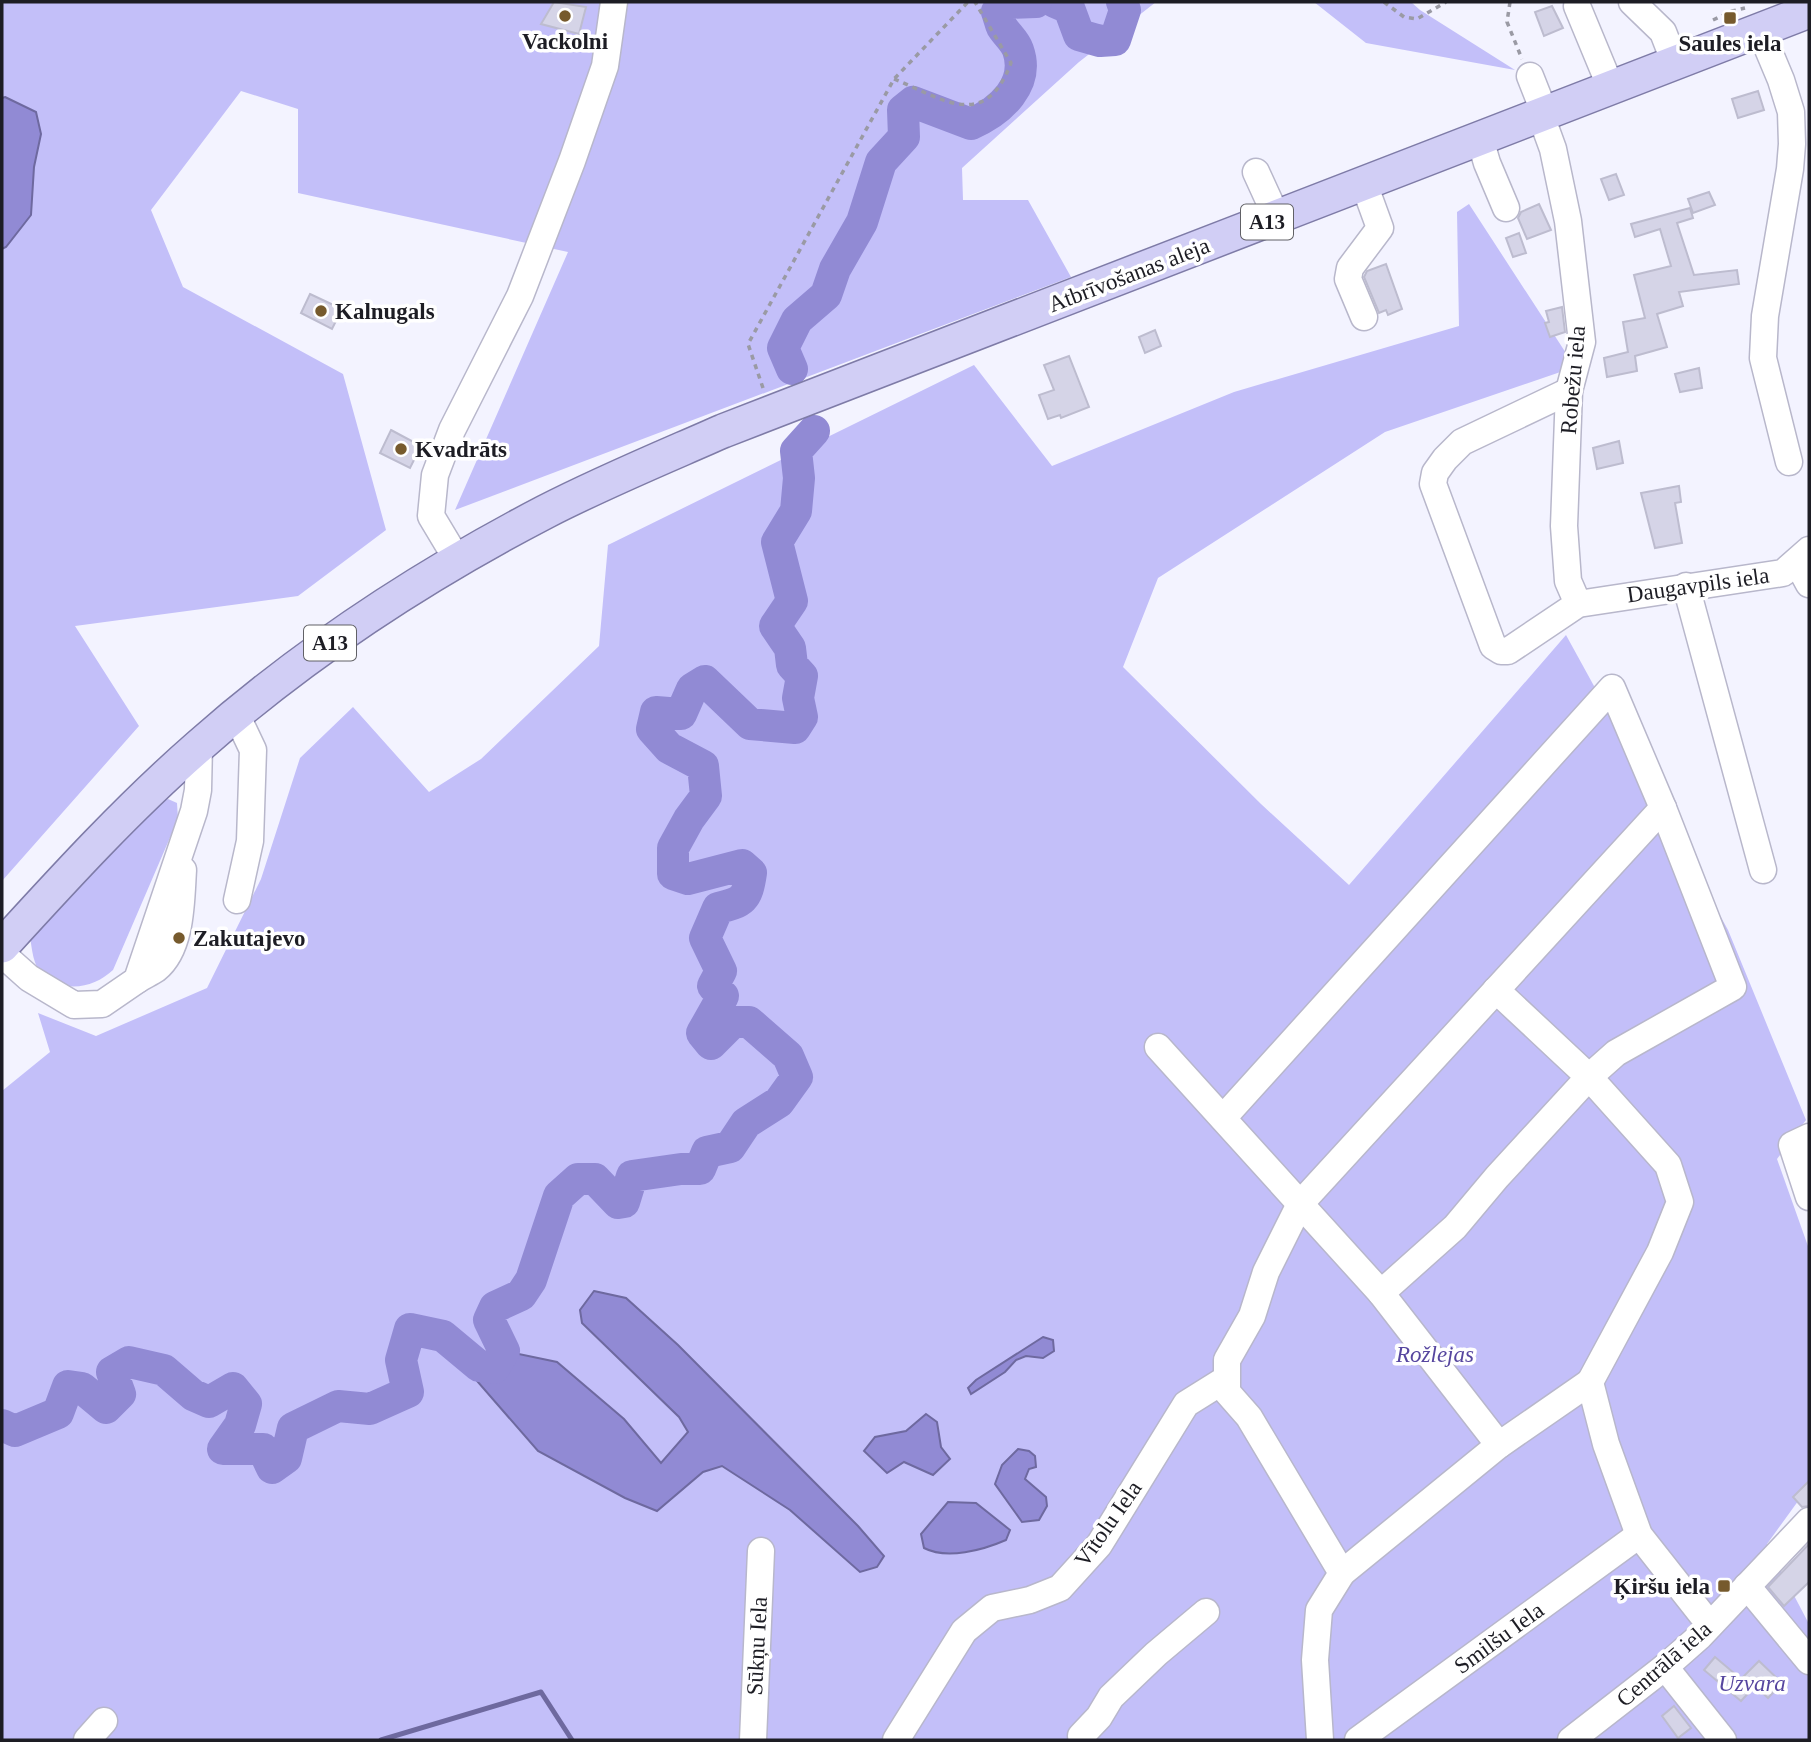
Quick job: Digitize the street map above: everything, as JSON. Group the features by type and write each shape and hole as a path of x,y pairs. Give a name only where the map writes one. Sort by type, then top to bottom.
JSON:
{"main road":[{"name":"Atbrīvošanas aleja","path":"458,561 592,489 723,431 1809,11"},
{"name":"A13","path":"2,946 108,830 199,745 350,629 458,561"}],"street":[{"path":"458,561 431,516 435,475 452,430 520,296 572,161 605,66 614,2"},
{"path":"1632,2 1663,32 1675,63"},
{"path":"1577,6 1611,88"},
{"path":"1760,30 1791,112 1790,169 1765,316 1763,358 1789,462"},
{"name":"Robežu iela","path":"1530,76 1553,149 1576,275 1582,342 1569,391 1564,526 1569,581 1578,604"},
{"path":"1480,139 1506,208"},
{"path":"1256,172 1277,218"},
{"path":"1364,184 1380,228 1350,268 1348,279 1364,317"},
{"path":"1569,391 1462,442 1435,473 1433,484 1493,646 1500,651 1508,651 1578,604"},
{"name":"Daugavpils iela","path":"1578,604 1783,573 1805,565"},
{"path":"1686,586 1763,870"},
{"path":"1223,1118 1612,688 1663,808 1733,987 1616,1053 1590,1077 1497,1177 1455,1227 1381,1293"},
{"path":"236,714 253,750 250,841 237,900"},
{"path":"2,954 29,978 74,1005 102,1004 136,980 194,811 198,790 199,745"},
{"path":"1342,1573 1249,1417 1227,1392 1227,1360 1252,1316 1266,1272 1300,1204 1663,808"},
{"path":"1320,1740 1315,1660 1319,1610 1342,1573 1499,1445 1590,1382 1660,1252 1680,1202 1668,1165 1590,1077 1496,990"},
{"path":"1158,1047 1381,1293 1499,1445"},
{"path":"1809,1137 1792,1146 1809,1197"},
{"name":"Vītolu Iela","path":"896,1740 964,1631 992,1608 1030,1600 1060,1588 1099,1545 1186,1404 1226,1379"},
{"path":"1590,1382 1606,1444 1639,1535 1710,1625"},
{"name":"Centrālā iela","path":"1571,1740 1665,1667 1710,1625 1809,1521"},
{"name":"Smilšu Iela","path":"1359,1740 1639,1535"},
{"name":"Sūkņu Iela","path":"753,1740 761,1551"},
{"path":"1747,1586 1809,1661"},
{"path":"1077,1739 1099,1717 1111,1697 1206,1612"},
{"path":"1665,1667 1723,1740"}],"path":[{"path":"765,394 748,344 894,79 968,2"},
{"path":"894,79 962,106 982,104 1004,81 1011,63 1004,47 975,2"},
{"path":"1384,2 1404,17 1417,19 1446,2"},
{"path":"1510,2 1507,22 1530,76"}],"green space":[{"path":"2,2 1156,2 1079,62 962,168 963,200 1028,200 1071,277 455,510 568,252 298,193 298,109 241,91 151,210 183,287 343,374 386,530 298,596 75,626 139,726 2,881"},
{"path":"1314,2 1411,2 1515,70 1366,43"},
{"path":"1469,204 1575,367 1385,432 1158,578 1123,667 1261,804 1349,885 1566,635 1728,930 1806,1120 1777,1159 1809,1249 1809,1486 1767,1544 1809,1624 1809,1740 2,1740 2,1091 50,1052 38,1013 96,1036 207,988 261,879 300,758 353,707 429,792 481,759 599,646 608,545 974,365 1052,466 1234,392 1459,326 1457,212"},
{"path":"168,799 177,803 178,819 113,970 97,981 79,986 60,984 42,974 33,957 30,937 159,804"}],"shaded area":[{"path":"2,98 36,112 41,134 34,167 31,215 2,249"},
{"path":"594,1291 626,1298 678,1345 858,1526 884,1556 877,1567 860,1572 790,1510 722,1466 703,1472 657,1511 625,1498 538,1451 477,1381 479,1366 494,1368 504,1351 557,1362 624,1419 661,1463 688,1432 679,1417 582,1323 580,1310"},
{"path":"1043,1337 1053,1340 1054,1351 1043,1358 1026,1356 1016,1360 1005,1372 971,1394 968,1388 976,1380"},
{"path":"926,1414 937,1422 941,1447 950,1459 933,1475 904,1462 887,1473 864,1451 875,1437 906,1431"},
{"path":"1018,1449 1029,1451 1035,1456 1036,1467 1029,1469 1025,1479 1046,1497 1047,1506 1039,1520 1022,1522 995,1484 1002,1465"},
{"path":"948,1502 976,1503 1010,1530 1006,1540 976,1550 954,1553 933,1552 924,1548 921,1534"}],"building":[{"name":"Vackolni","path":"554,2 586,7 579,34 541,24"},
{"path":"1552,6 1563,28 1544,36 1535,12"},
{"path":"1758,91 1764,110 1738,118 1732,99"},
{"path":"1616,174 1624,195 1609,200 1601,179"},
{"path":"1709,192 1715,205 1693,213 1688,199"},
{"path":"1539,204 1551,230 1527,239 1518,218 1521,212"},
{"path":"1690,208 1693,218 1677,223 1694,275 1737,270 1739,284 1679,292 1683,306 1657,314 1667,347 1635,356 1637,371 1607,377 1604,358 1628,352 1623,322 1645,318 1634,275 1671,266 1660,229 1635,237 1631,224"},
{"path":"1519,233 1526,253 1513,257 1506,238"},
{"path":"1386,264 1402,309 1388,315 1386,310 1379,313 1364,277 1367,271"},
{"name":"Kalnugals","path":"310,294 342,309 332,329 301,313"},
{"path":"1562,307 1565,332 1550,337 1545,323 1549,322 1546,311"},
{"path":"1155,330 1161,346 1145,353 1139,337"},
{"path":"1069,356 1089,407 1061,418 1060,415 1048,419 1039,395 1054,390 1044,365"},
{"path":"1699,368 1702,388 1680,392 1675,374"},
{"name":"Kvadrāts","path":"391,430 421,446 410,468 380,453"},
{"path":"1619,441 1623,463 1597,469 1593,448"},
{"path":"1679,486 1681,502 1675,503 1682,543 1655,548 1641,493"},
{"path":"1809,1481 1809,1506 1802,1507 1793,1497"},
{"path":"1809,1544 1809,1582 1784,1606 1768,1587"},
{"path":"1715,1657 1741,1679 1759,1661 1782,1683 1768,1698 1755,1686 1741,1701 1704,1670"},
{"path":"1674,1706 1691,1728 1678,1738 1662,1716"}],"waterway":[{"path":"792,369 783,348 797,320 826,295 835,269 862,222 881,162 904,137 903,110 913,102 971,124 993,112 1016,85 1021,62 1017,47 1002,27 997,12 1005,3 1036,2"},
{"path":"1055,2 1069,8 1079,35 1100,41 1115,40 1125,10 1122,2"},
{"path":"2,1425 15,1431 58,1413 68,1386 82,1388 106,1408 120,1394 112,1372 129,1362 164,1370 193,1395 209,1402 233,1388 246,1404 240,1425 223,1449 263,1449 272,1468 286,1458 293,1428 338,1406 370,1409 408,1392 401,1360 410,1329 443,1336 479,1366 494,1368 504,1351 489,1320 495,1307 521,1295 531,1280 559,1196 578,1179 595,1179 618,1203 624,1202 632,1176 700,1169 707,1152 730,1147 746,1123 779,1102 797,1077 788,1056 749,1022 733,1022 711,1044 702,1033 723,996 713,986 721,971 705,938 718,908 733,904 745,894 751,873 742,865 688,879 673,874 673,848 706,796 703,766 669,748 652,729 656,712 681,714 692,689 705,681 750,724 795,728 802,717 798,698 802,676 792,665 790,648 775,626 792,601 777,542 796,511 799,478 796,451 814,431"},
{"path":"381,1740 541,1692 572,1740"}],"place":[{"name":"Vackolni","path":"565,16"},
{"name":"Saules iela","path":"1730,18"},
{"name":"Kalnugals","path":"321,311"},
{"name":"Kvadrāts","path":"401,449"},
{"name":"Zakutajevo","path":"179,938"},
{"name":"Ķiršu iela","path":"1724,1586"}],"park label":[{"name":"Rožlejas","path":"1435,1354"},
{"name":"Uzvara","path":"1752,1683"}]}
